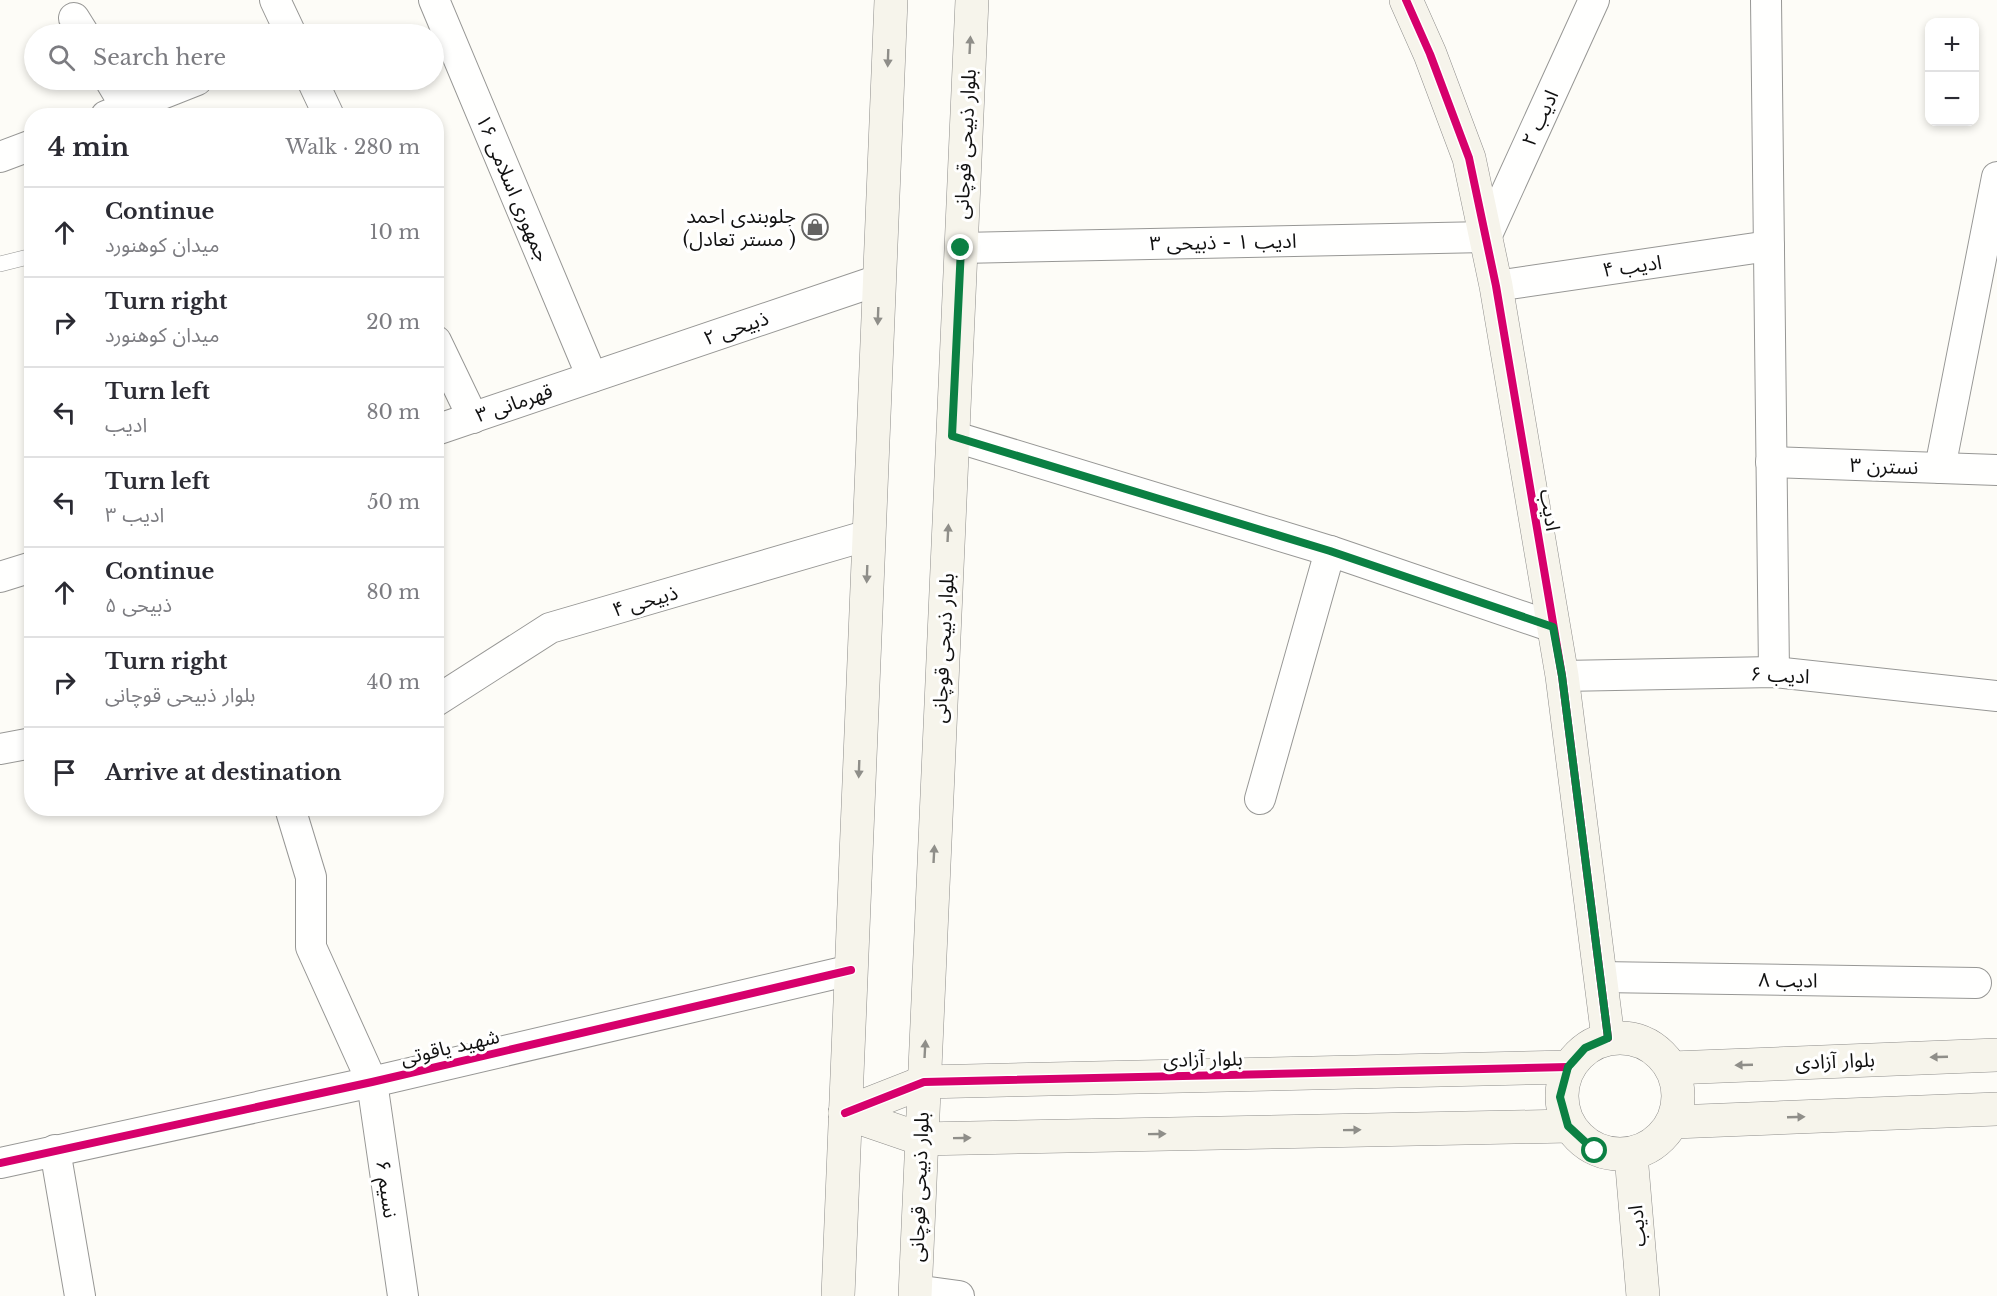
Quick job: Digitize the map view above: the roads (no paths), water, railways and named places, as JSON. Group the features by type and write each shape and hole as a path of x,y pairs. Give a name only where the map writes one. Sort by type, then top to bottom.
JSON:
{"street":[{"path":"275,0 286,24"},
{"name":"جمهوری اسلامی ۱۶","path":"434,0 592,377"},
{"path":"838,1296 891,0"},
{"name":"بلوار ذبیحی قوچانی","path":"915,1293 972,0"},
{"name":"ادیب","path":"1406,0 1430,54 1469,158 1496,286 1562,676 1608,1038"},
{"name":"ادیب ۲","path":"1486,237 1594,0"},
{"path":"1766,0 1774,672"},
{"path":"112,90 115,108"},
{"path":"124,108 171,90"},
{"path":"317,90 325,108"},
{"path":"0,157 24,148"},
{"path":"1940,468 1997,177"},
{"name":"ادیب ۱ - ذبیحی ۳","path":"961,248 1486,237"},
{"name":"ادیب ۴","path":"1496,286 1769,246"},
{"name":"ذبیحی ۲","path":"592,377 879,280"},
{"path":"444,358 473,418"},
{"name":"قهرمانی ۳","path":"444,427 592,377"},
{"path":"952,436 1330,551 1553,627"},
{"name":"نسترن ۳","path":"1771,462 1997,470"},
{"name":"ذبیحی ۴","path":"444,695 550,628 869,535"},
{"path":"1260,799 1330,551"},
{"path":"0,577 24,570"},
{"name":"ادیب ۶","path":"1562,676 1774,672 1997,696"},
{"path":"0,749 24,744"},
{"name":"نسیم ۶","path":"292,816 311,877 311,947 372,1082 403,1296"},
{"name":"شهید یاقوتی","path":"0,1163 372,1082 851,970"},
{"name":"ادیب ۸","path":"1600,977 1976,983"},
{"path":"1608,1038 1645,1042 1672,1068 1680,1094 1674,1122 1657,1144 1631,1155 1595,1151 1568,1126 1560,1097 1568,1067 1585,1048 1608,1038"},
{"name":"بلوار آزادی","path":"1672,1068 1997,1055"},
{"name":"بلوار آزادی","path":"845,1113 924,1082 1568,1067"},
{"path":"1674,1122 1997,1109"},
{"path":"845,1113 921,1139 1568,1126"},
{"path":"55,1150 80,1296"},
{"name":"ادیب","path":"1631,1155 1643,1296"},
{"path":"915,1293 959,1296"}],"lane":[{"path":"0,264 24,258"}],"place":[{"name":"جلوبندی احمد (مستر تعادل )","path":"815,227"}]}
